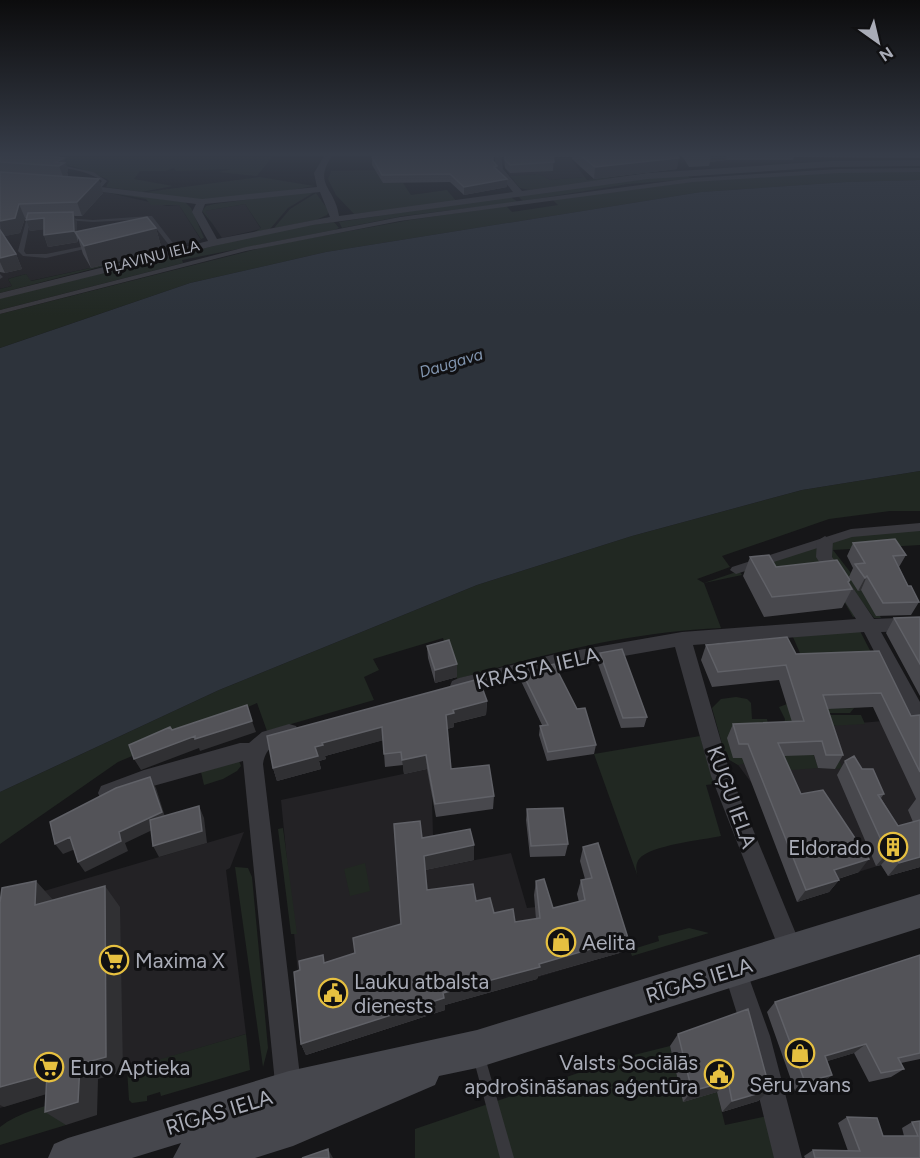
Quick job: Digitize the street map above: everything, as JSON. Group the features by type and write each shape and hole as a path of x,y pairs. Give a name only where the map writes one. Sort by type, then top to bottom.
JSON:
{"main road":[{"name":"RĪGAS IELA","path":"68,1158 291,1108 920,911"},
{"name":"RĪGAS IELA","path":"193,1158 291,1108"}],"street":[{"path":"199,207 197,212 214,243"},
{"path":"332,207 335,219"},
{"name":"PĻAVIŅU IELA","path":"0,296 214,243 335,219 420,207"},
{"name":"PĻAVIŅU IELA","path":"0,312 235,252 400,219 490,207"},
{"path":"736,570 825,541 873,530 920,527"},
{"path":"825,541 824,557 869,625 920,720"},
{"name":"KRASTA IELA","path":"436,692 555,661 682,639 818,626 920,624"},
{"name":"KUĢU IELA","path":"682,639 721,776 791,951"},
{"path":"291,1108 254,752 264,740 306,727"},
{"path":"90,802 144,778 240,752 254,752"},
{"path":"735,969 757,1036 788,1158"}],"lane":[{"path":"58,219 93,221 150,217 177,252"},
{"path":"38,220 28,220 21,251 25,255 46,256 103,244"},
{"path":"149,234 161,231"},
{"path":"477,1049 507,1158"}],"shaded area":[{"path":"17,207 180,207 201,240 161,249 163,252 130,256 130,261 123,261 121,258 95,267 30,281 26,274 8,279 12,286 0,289 0,210"},
{"path":"180,207 191,208 204,238 201,239"},
{"path":"205,207 228,207 205,211 213,224 202,211"},
{"path":"227,207 247,207 261,229 222,238 204,211"},
{"path":"247,207 290,207 270,229 255,232 261,228"},
{"path":"326,207 329,211 327,215 316,220 274,228 290,209"},
{"path":"347,207 414,207 354,214"},
{"path":"437,207 477,207 403,216 342,228 339,222"},
{"path":"499,207 507,207 512,212 545,207 607,207 326,252 190,283 0,348 0,314 273,245 410,220"},
{"path":"334,222 339,228 182,260 183,263 0,310 0,298 284,229"},
{"path":"121,258 123,261 0,293 0,289 12,286 8,279 26,274 31,281 95,267"},
{"path":"920,471 920,511 890,511 829,519 722,556 730,567 697,579 704,583 721,628 620,639 522,661 457,679 443,638 373,659 379,670 364,677 374,700 267,731 257,703 118,762 0,844 0,792 219,690 477,585 632,536 802,490"},
{"path":"920,530 920,545 833,550 872,600 881,618 874,618 832,561 828,545 850,536"},
{"path":"817,546 856,616 853,617 831,579 746,575 743,570"},
{"path":"739,571 742,575 704,583"},
{"path":"860,631 898,705 832,709 854,708 850,713 826,713 793,637"},
{"path":"736,697 747,699 751,703 752,719 767,719 768,724 784,724 785,719 779,707 790,703 824,715 861,715 865,724 829,726 842,768 835,769 804,725 818,768 792,770 782,765 750,762 738,765 726,758 712,708 721,699"},
{"path":"906,719 912,730 920,867 888,876 881,865 825,882 733,758 813,755 818,768 825,726"},
{"path":"700,736 714,784 706,785 721,836 690,841 645,854 637,864 638,877 594,754"},
{"path":"239,761 241,766 237,771 223,779 204,785 201,772"},
{"path":"431,768 434,868 511,853 527,908 545,906 551,922 576,916 592,961 444,1005 445,1010 306,1055 281,800"},
{"path":"283,828 297,934 291,934 278,829"},
{"path":"244,832 230,868 226,870 246,1034 0,1108 0,904"},
{"path":"365,863 370,891 350,896 344,869"},
{"path":"235,867 248,868 252,877 268,1048 263,1067"},
{"path":"689,928 709,933 632,956 630,950 659,941 658,936"},
{"path":"246,1034 250,1070 161,1096 160,1092 147,1096 147,1101 132,1103 129,1100 127,1069"},
{"path":"670,1046 683,1101 717,1092 725,1125 772,1115 782,1158 415,1158 415,1129 622,1058"},
{"path":"66,1099 66,1125 0,1145 0,1127 7,1122"}],"water":[{"name":"Daugava","path":"607,207 920,207 920,471 802,490 632,536 477,585 219,690 0,792 0,348 190,283 326,252"}],"building":[{"path":"0,207 18,207 15,218 0,221"},
{"path":"73,212 74,231 44,235 44,218 26,220 28,213"},
{"path":"147,217 156,228 84,246 75,232"},
{"path":"0,230 16,254 0,258"},
{"path":"895,539 906,555 893,556 919,602 883,603 867,576 865,578 855,564 865,563 853,543"},
{"path":"769,555 776,567 837,560 850,580 848,582 852,589 772,597 750,557"},
{"path":"920,617 920,664 894,618"},
{"path":"787,637 796,654 879,651 911,716 920,715 920,772 881,693 823,695 843,755 826,755 822,741 778,743 801,794 823,790 869,859 834,870 839,880 806,890 748,744 739,744 733,724 804,721 786,665 718,672 706,645"},
{"path":"449,640 457,664 435,670 427,646"},
{"path":"622,649 647,717 623,718 600,653"},
{"path":"554,664 577,709 585,708 596,745 548,752 540,726 548,725 522,672"},
{"path":"479,679 487,701 453,710 454,713 446,715 451,769 489,765 494,796 435,804 426,755 402,760 401,752 384,754 382,727 322,743 323,745 315,747 318,756 273,768 267,736"},
{"path":"247,705 252,721 195,739 195,736 134,759 129,745 170,727 172,730"},
{"path":"854,756 862,769 873,769 884,794 878,795 898,826 920,820 920,857 899,863 892,852 887,853 845,761"},
{"path":"150,777 162,812 119,832 121,841 78,862 70,837 55,844 50,822 116,788"},
{"path":"199,806 202,831 153,846 150,820"},
{"path":"563,808 568,844 531,846 527,809"},
{"path":"420,821 422,838 470,829 474,845 424,856 427,890 473,884 476,901 490,898 494,913 513,909 515,922 540,918 536,881 544,879 553,908 585,900 581,880 592,878 583,847 598,843 628,938 539,964 540,967 443,993 444,998 301,1044 294,972 300,970 299,961 323,955 324,963 355,953 353,938 401,924 394,824"},
{"path":"36,881 35,905 105,886 106,1057 80,1064 78,1102 45,1112 47,1074 0,1087 0,903 2,888"},
{"path":"920,955 920,1053 898,1058 904,1069 881,1073 866,1044 825,1056 832,1075 805,1082 775,1002"},
{"name":"Valsts Sociālās apdrošināšanas aģentūra","path":"748,1009 770,1090 732,1101 728,1081 692,1091 678,1034"},
{"path":"847,1117 877,1118 883,1136 918,1136 912,1122 920,1121 920,1158 815,1158 813,1150 860,1151"},
{"path":"328,1149 329,1158 302,1158"}],"place":[{"name":"Eldorado","path":"893,847"},
{"name":"Aelita","path":"561,942"},
{"name":"Maxima X","path":"114,960"},
{"name":"Lauku atbalsta dienests","path":"333,993"},
{"name":"Sēru zvans","path":"800,1053"},
{"name":"Euro Aptieka","path":"49,1067"},
{"name":"Valsts Sociālās apdrošināšanas aģentūra","path":"719,1074"}]}
